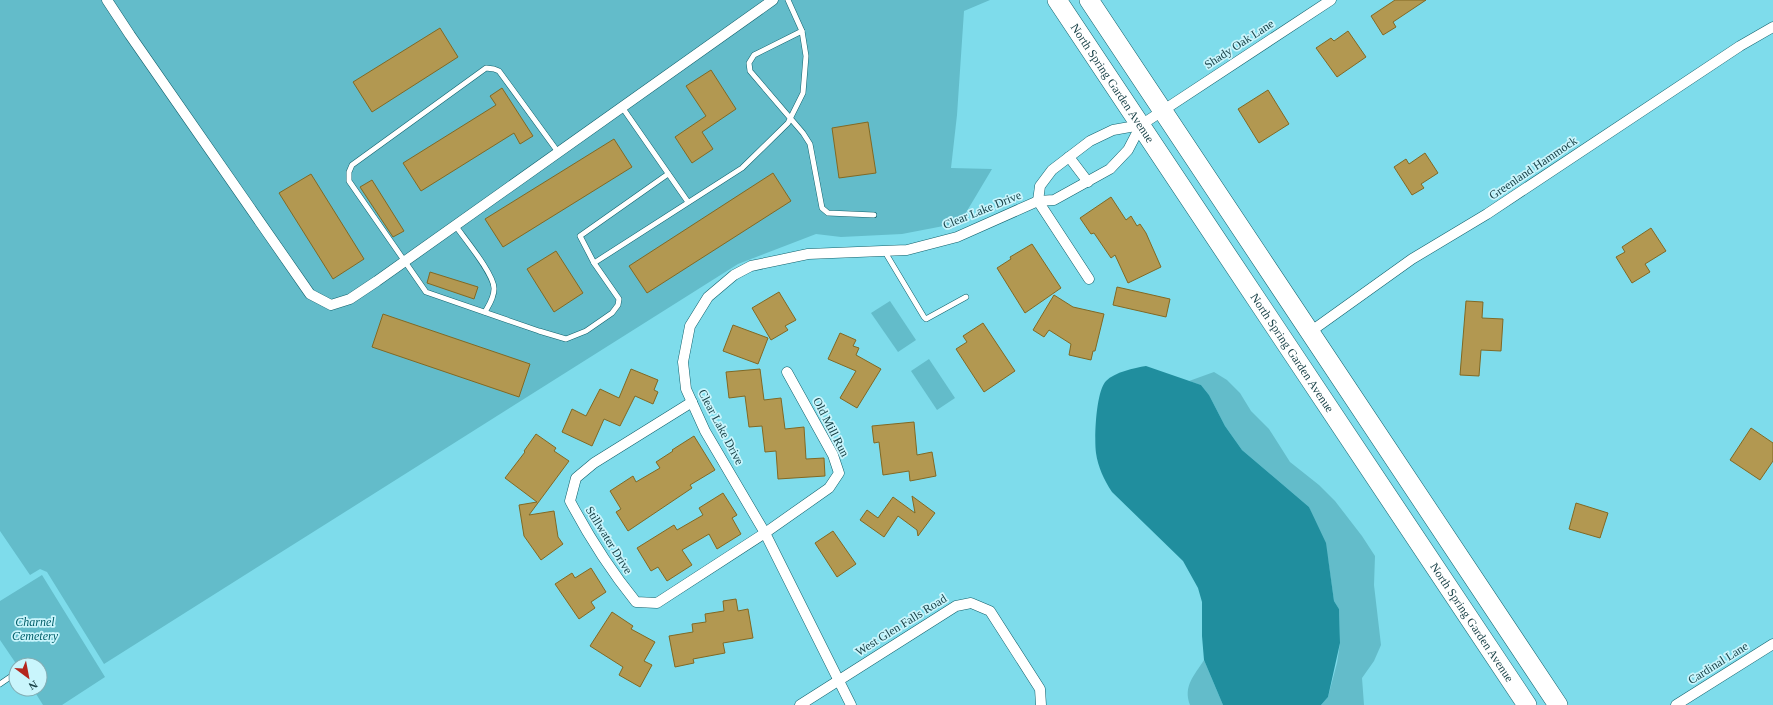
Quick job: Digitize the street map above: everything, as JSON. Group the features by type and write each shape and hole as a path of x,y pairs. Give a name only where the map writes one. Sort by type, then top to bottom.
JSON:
{"highway":[{"name":"North Spring Garden Avenue","path":"1057,0 1527,705"},
{"name":"North Spring Garden Avenue","path":"1089,0 1558,705"}],"street":[{"path":"107,0 310,294 331,305 350,299 404,262 773,0"},
{"name":"Shady Oak Lane","path":"1163,111 1330,0"},
{"name":"Greenland Hammock","path":"1310,332 1412,259 1487,214 1740,46 1773,27"},
{"name":"Clear Lake Drive","path":"1038,201 1040,186 1052,170 1090,141 1113,130 1141,125 1163,111"},
{"name":"Clear Lake Drive","path":"851,705 765,533 705,431 686,389 682,362 690,326 708,297 734,275 750,266 808,254 907,250 957,237 1038,201 1054,200 1110,169 1128,150 1141,125"},
{"path":"1069,157 1088,182"},
{"path":"1038,201 1090,279"},
{"name":"Old Mill Run","path":"765,533 829,488 839,473 833,455 787,372"},
{"name":"Stillwater Drive","path":"692,402 594,463 576,478 570,501 587,534 615,576 636,602 657,603 765,533"},
{"name":"West Glen Falls Road","path":"800,705 956,606 971,603 990,611 1040,689 1041,705"},
{"name":"Cardinal Lane","path":"1676,705 1773,644"}],"lane":[{"path":"594,263 742,168 788,123 803,93 806,56 802,32 788,0"},
{"path":"802,32 754,55 749,63 750,71 803,133 810,144 822,208 828,213 874,214"},
{"path":"558,152 499,72 494,69 486,68 352,165 349,172 349,180 426,292 566,339 586,331 612,313 618,305 619,299 594,263 580,236 668,174"},
{"path":"622,107 688,202"},
{"path":"455,225 492,277 494,288 493,298 485,312"},
{"path":"885,252 919,311 926,320 966,297"}],"green space":[{"path":"0,0 990,0 964,11 957,115 951,168 992,169 961,221 954,224 902,234 841,237 816,234 738,264 104,664 47,572 40,569 30,575 0,531"},
{"path":"890,301 916,340 898,352 871,313"},
{"path":"929,359 955,398 937,410 911,371"},
{"path":"1214,372 1227,380 1240,393 1251,411 1269,429 1290,462 1319,485 1335,501 1362,536 1375,556 1374,585 1381,645 1374,661 1362,678 1364,705 1321,705 1328,697 1337,663 1340,643 1339,609 1334,601 1328,559 1309,507 1242,450 1225,426 1209,395 1201,385 1189,381"},
{"name":"Charnel Cemetery","path":"42,575 105,677 62,705 43,705 38,697 48,697 48,657 12,657 0,640 0,601"},
{"path":"1204,660 1223,705 1190,705 1188,698 1189,687 1193,676"}],"shaded area":[{"path":"1146,366 1201,385 1209,395 1225,426 1242,450 1309,507 1326,543 1334,601 1339,609 1340,643 1328,697 1321,705 1223,705 1204,660 1202,602 1198,588 1183,561 1112,492 1104,478 1098,463 1095,446 1096,415 1103,386 1106,381 1114,375 1130,369"}],"building":[{"path":"1395,0 1426,0 1393,22 1396,27 1383,35 1371,16"},
{"path":"440,28 458,57 372,112 353,82"},
{"path":"1348,31 1366,57 1337,77 1316,48 1331,38 1334,41"},
{"path":"711,70 736,109 702,132 713,149 692,163 675,137 706,116 686,86"},
{"path":"502,88 533,136 520,144 514,133 421,191 403,163 496,105 490,96"},
{"path":"1268,90 1289,124 1259,143 1238,109"},
{"path":"868,122 876,173 839,178 832,128"},
{"path":"614,139 632,167 503,247 485,219"},
{"path":"1425,153 1438,173 1421,184 1424,188 1412,195 1394,167 1406,159 1409,164"},
{"path":"773,173 791,201 647,293 629,266"},
{"path":"311,174 364,259 333,279 279,193"},
{"path":"372,180 404,231 393,237 360,187"},
{"path":"1111,197 1126,220 1131,216 1137,226 1140,224 1146,233 1161,267 1128,283 1115,255 1111,258 1094,233 1091,234 1080,218"},
{"path":"1651,228 1666,251 1645,264 1650,272 1632,283 1616,257 1625,252 1622,247"},
{"path":"1032,244 1061,288 1025,313 997,268 1011,259 1010,257"},
{"path":"556,251 583,293 554,312 527,269"},
{"path":"430,272 478,287 474,299 427,283"},
{"path":"1117,287 1170,299 1166,317 1113,305"},
{"path":"779,292 796,320 785,326 788,330 771,340 752,308"},
{"path":"1054,295 1073,307 1104,314 1095,351 1093,351 1091,360 1069,355 1071,344 1049,330 1044,337 1033,330"},
{"path":"1466,301 1483,302 1482,318 1503,319 1501,351 1481,350 1479,376 1460,375"},
{"path":"383,314 530,364 519,397 372,347"},
{"path":"983,323 1015,371 984,392 956,349 967,342 963,336"},
{"path":"733,325 768,338 758,364 723,351"},
{"path":"840,333 856,340 853,346 859,348 856,355 881,369 857,408 840,398 856,371 828,359"},
{"path":"631,369 658,380 654,390 658,392 653,404 635,396 620,426 604,419 592,446 562,432 572,409 586,416 600,389 619,398"},
{"path":"760,369 764,400 781,398 785,429 804,427 806,459 824,458 825,476 778,479 776,451 765,452 762,426 749,427 745,396 729,398 726,372"},
{"path":"914,422 917,455 932,452 936,476 910,481 909,471 883,475 879,442 874,443 872,426"},
{"path":"1751,428 1773,443 1773,461 1760,480 1730,460"},
{"path":"536,434 556,448 554,451 569,461 529,515 554,511 558,537 563,544 541,560 524,536 519,505 537,502 505,478 525,452 524,451"},
{"path":"694,436 715,470 690,485 692,488 628,531 616,512 621,509 610,491 633,476 636,482 660,468 656,462"},
{"path":"723,493 737,515 732,518 741,534 717,549 709,534 682,550 692,565 667,581 658,567 651,571 637,548 674,525 677,530 703,515 699,508"},
{"path":"912,496 935,513 918,536 917,530 898,516 884,537 860,520 867,510 878,518 893,497 915,513"},
{"path":"1576,503 1608,513 1600,538 1569,529"},
{"path":"833,531 856,564 837,577 815,543"},
{"path":"591,568 606,592 591,602 595,608 579,619 555,584 572,573 575,578"},
{"path":"736,599 738,611 748,609 753,638 723,643 725,653 693,659 694,663 675,667 669,636 693,632 692,624 706,622 705,614 724,611 723,601"},
{"path":"612,612 633,626 631,629 655,642 644,661 652,665 640,687 619,675 623,667 590,646"}]}
